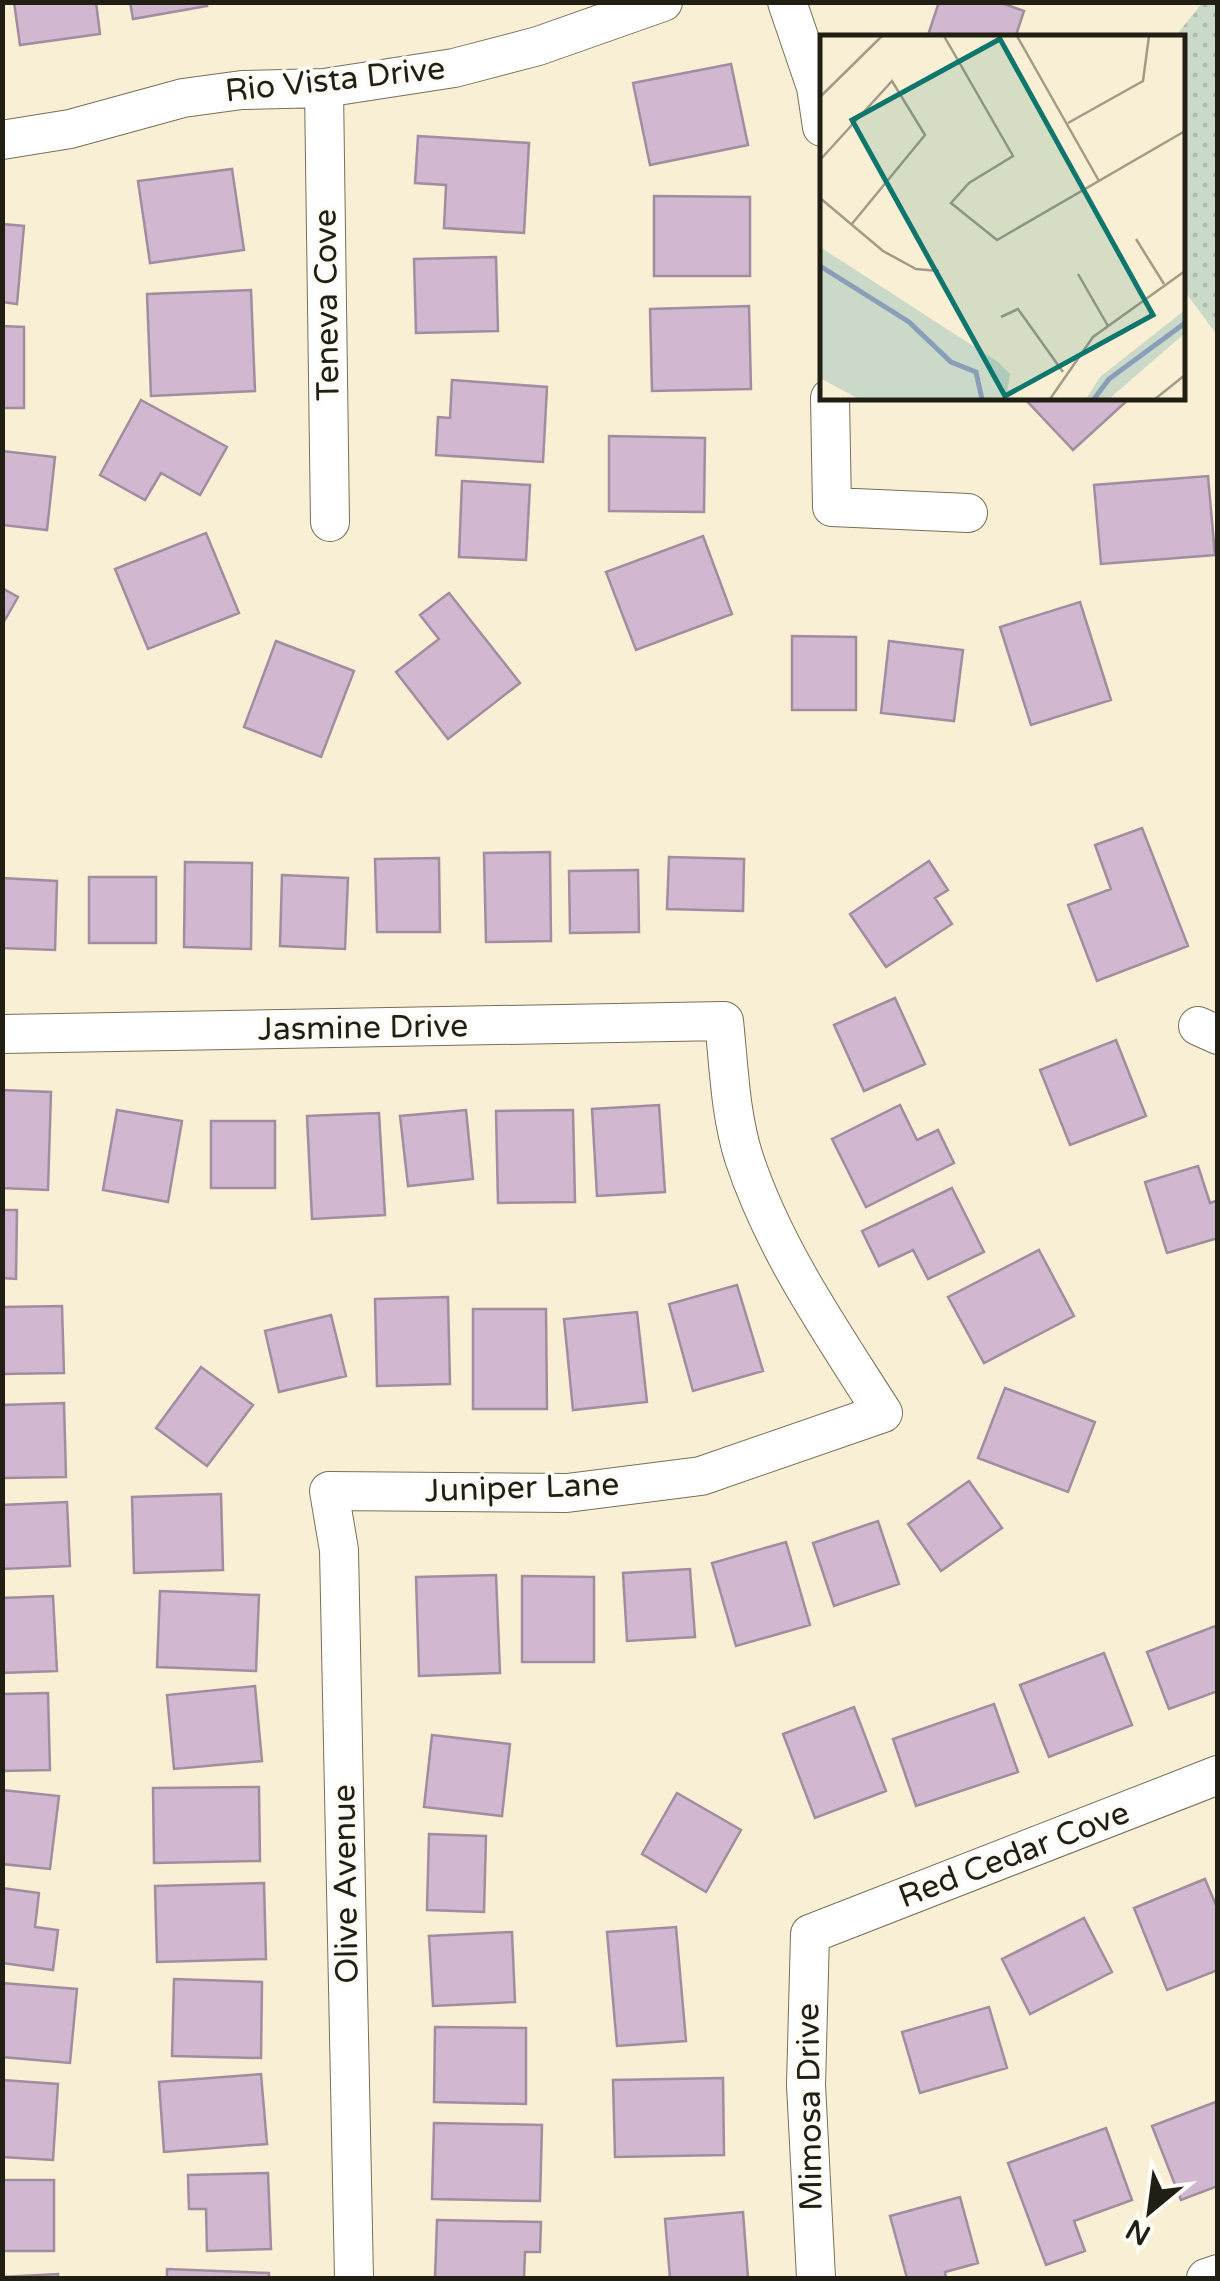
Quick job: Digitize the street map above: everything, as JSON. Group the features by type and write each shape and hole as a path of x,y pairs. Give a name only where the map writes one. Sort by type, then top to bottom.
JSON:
{"street":[{"name":"Rio Vista Drive","path":"2,140 70,129 183,98 242,90 324,88 454,68 538,46 663,2"},
{"path":"787,2 816,87 820,114"},
{"name":"Teneva Cove","path":"324,88 330,522"},
{"path":"830,400 832,507 968,513"},
{"name":"Jasmine Drive","path":"2,1034 724,1022 733,1111 744,1156 772,1230 883,1413"},
{"name":"Juniper Lane","path":"329,1491 567,1493 701,1476 883,1413"},
{"name":"Olive Avenue","path":"329,1491 339,1550 354,2278"},
{"name":"Red Cedar Cove","path":"810,1934 1218,1776"},
{"name":"Mimosa Drive","path":"810,1934 806,2085 816,2278"},
{"path":"1206,2278 1218,2274"}],"green space":[{"path":"1202,3 1218,3 1217,335 1185,292 1185,35 1177,35"}],"building":[{"path":"14,2 96,2 100,34 20,45"},
{"path":"130,2 206,2 207,6 133,19"},
{"path":"939,2 999,2 1024,11 1016,35 928,35"},
{"path":"731,64 748,145 650,165 633,83"},
{"path":"418,136 529,143 524,233 444,228 446,185 415,183"},
{"path":"232,169 244,250 150,263 138,181"},
{"path":"654,196 750,197 750,276 654,276"},
{"path":"2,224 24,226 17,304 2,302"},
{"path":"496,257 498,331 416,333 414,259"},
{"path":"251,290 255,391 151,396 147,294"},
{"path":"749,306 751,389 652,391 650,309"},
{"path":"2,326 24,327 24,408 2,408"},
{"path":"452,380 547,387 543,462 436,455 438,417 450,418"},
{"path":"141,400 227,447 200,495 161,473 145,500 100,475"},
{"path":"1026,400 1128,400 1073,450"},
{"path":"609,436 705,438 704,512 609,511"},
{"path":"2,451 55,457 47,530 2,525"},
{"path":"1208,476 1215,555 1101,564 1094,485"},
{"path":"462,481 530,485 526,560 459,557"},
{"path":"206,533 239,613 148,649 115,569"},
{"path":"703,536 732,614 636,650 606,572"},
{"path":"2,588 18,597 2,625"},
{"path":"449,593 520,683 448,739 396,672 439,639 420,615"},
{"path":"1080,602 1111,700 1031,725 1000,627"},
{"path":"792,636 856,637 856,710 792,710"},
{"path":"276,641 354,671 321,757 244,727"},
{"path":"889,641 963,650 954,721 881,713"},
{"path":"1142,828 1188,946 1097,981 1068,905 1111,889 1095,845"},
{"path":"550,852 551,941 486,942 484,853"},
{"path":"669,857 744,859 743,911 667,909"},
{"path":"439,858 440,932 377,932 375,859"},
{"path":"929,861 948,890 935,898 952,924 886,967 850,914"},
{"path":"185,862 252,863 251,949 184,947"},
{"path":"638,870 639,932 570,933 569,871"},
{"path":"282,875 348,878 345,949 280,946"},
{"path":"89,877 156,877 156,943 89,943"},
{"path":"2,878 57,881 55,950 2,948"},
{"path":"895,998 925,1064 864,1091 834,1025"},
{"path":"1116,1040 1146,1116 1070,1145 1040,1070"},
{"path":"2,1090 51,1092 48,1190 2,1188"},
{"path":"659,1105 665,1192 597,1196 592,1109"},
{"path":"900,1105 917,1140 938,1130 954,1163 866,1207 832,1139"},
{"path":"117,1110 182,1121 168,1202 103,1190"},
{"path":"466,1110 473,1179 408,1186 400,1116"},
{"path":"573,1110 575,1202 498,1203 496,1111"},
{"path":"379,1113 385,1215 312,1219 307,1116"},
{"path":"211,1121 275,1121 275,1188 211,1188"},
{"path":"1198,1166 1210,1203 1218,1200 1218,1238 1167,1253 1145,1182"},
{"path":"952,1188 984,1252 928,1279 913,1250 879,1266 862,1231"},
{"path":"2,1210 17,1210 16,1279 2,1278"},
{"path":"1039,1250 1074,1316 984,1363 948,1297"},
{"path":"737,1285 763,1371 693,1391 669,1304"},
{"path":"448,1297 450,1384 377,1386 375,1299"},
{"path":"62,1306 64,1373 2,1374 2,1307"},
{"path":"473,1309 546,1309 547,1409 473,1409"},
{"path":"637,1312 647,1402 573,1410 564,1319"},
{"path":"331,1315 346,1376 279,1392 265,1331"},
{"path":"201,1367 253,1405 207,1466 156,1428"},
{"path":"1005,1388 1095,1422 1068,1492 978,1458"},
{"path":"64,1403 66,1477 2,1478 2,1405"},
{"path":"969,1481 1002,1528 941,1571 908,1524"},
{"path":"221,1494 223,1570 134,1573 132,1497"},
{"path":"67,1502 70,1566 2,1569 2,1505"},
{"path":"878,1521 899,1584 834,1606 813,1543"},
{"path":"786,1542 810,1625 736,1646 712,1563"},
{"path":"690,1569 695,1637 627,1641 623,1573"},
{"path":"496,1575 500,1673 419,1676 416,1577"},
{"path":"522,1576 594,1577 594,1662 522,1662"},
{"path":"160,1591 259,1595 256,1671 157,1667"},
{"path":"53,1596 57,1671 2,1673 2,1598"},
{"path":"1218,1625 1218,1691 1169,1709 1147,1652"},
{"path":"1104,1653 1132,1725 1049,1757 1020,1685"},
{"path":"255,1686 262,1761 174,1769 167,1695"},
{"path":"48,1693 50,1770 2,1771 2,1694"},
{"path":"994,1704 1018,1772 916,1806 893,1739"},
{"path":"854,1707 886,1791 815,1818 783,1734"},
{"path":"432,1735 510,1744 502,1816 424,1807"},
{"path":"259,1787 260,1861 154,1863 153,1788"},
{"path":"2,1790 59,1796 50,1869 2,1864"},
{"path":"677,1793 741,1830 706,1892 642,1854"},
{"path":"429,1834 486,1836 484,1912 427,1910"},
{"path":"1205,1879 1218,1910 1218,1970 1167,1990 1134,1908"},
{"path":"264,1883 266,1959 157,1962 155,1886"},
{"path":"2,1888 39,1893 35,1927 58,1930 53,1970 2,1963"},
{"path":"1084,1918 1112,1972 1030,2014 1002,1959"},
{"path":"676,1927 686,2041 617,2046 607,1932"},
{"path":"512,1932 515,2002 433,2006 429,1936"},
{"path":"174,1979 262,1982 261,2058 172,2056"},
{"path":"2,1983 77,1989 70,2063 2,2057"},
{"path":"989,2007 1007,2068 920,2093 902,2032"},
{"path":"435,2027 526,2028 526,2104 434,2102"},
{"path":"261,2074 267,2144 164,2152 159,2082"},
{"path":"723,2078 724,2155 615,2157 613,2080"},
{"path":"2,2080 58,2084 53,2160 2,2157"},
{"path":"1218,2101 1218,2186 1181,2200 1152,2126"},
{"path":"434,2123 542,2125 540,2201 432,2199"},
{"path":"1106,2128 1132,2200 1074,2221 1085,2251 1046,2265 1008,2163"},
{"path":"268,2173 271,2249 207,2251 206,2209 189,2209 188,2175"},
{"path":"2,2180 54,2180 54,2251 2,2251"},
{"path":"960,2197 978,2263 945,2272 946,2278 907,2278 890,2216"},
{"path":"743,2212 748,2278 670,2278 665,2219"},
{"path":"437,2220 541,2222 540,2252 525,2252 524,2278 435,2278"},
{"path":"167,2269 269,2273 269,2278 167,2278"},
{"path":"58,2274 58,2278 2,2278 2,2277"}]}
